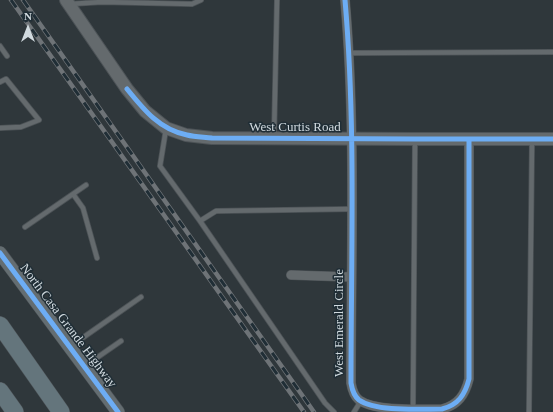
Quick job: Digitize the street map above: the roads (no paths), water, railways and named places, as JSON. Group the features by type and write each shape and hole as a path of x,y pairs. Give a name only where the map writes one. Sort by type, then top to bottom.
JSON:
{"highway":[{"path":"0,326 61,412"},
{"path":"0,391 15,412"}],"main road":[{"name":"North Casa Grande Highway","path":"0,253 118,412"}],"street":[{"name":"West Emerald Circle","path":"345,0 349,53 352,139 350,383 356,397 361,402"},
{"name":"West Curtis Road","path":"67,2 145,111 166,128 186,135 212,138 274,139 553,139"},
{"path":"361,402 385,409 442,409 457,403 462,398 466,390 469,379 469,139"},
{"path":"291,275 351,277"}],"lane":[{"path":"67,2 192,4 201,0"},
{"path":"274,139 277,0"},
{"path":"0,46 7,56"},
{"path":"349,53 553,52"},
{"path":"0,82 6,79 39,120 21,127 0,128"},
{"path":"166,128 160,166 200,221 325,403 334,412"},
{"path":"529,412 532,139"},
{"path":"413,409 415,140"},
{"path":"25,227 86,185"},
{"path":"73,194 83,208 97,258"},
{"path":"200,221 216,211 352,209"},
{"path":"69,347 141,297"},
{"path":"84,367 121,341"},
{"path":"354,412 361,402"}],"railway":[{"path":"11,0 304,412"},
{"path":"23,0 314,412"}]}
